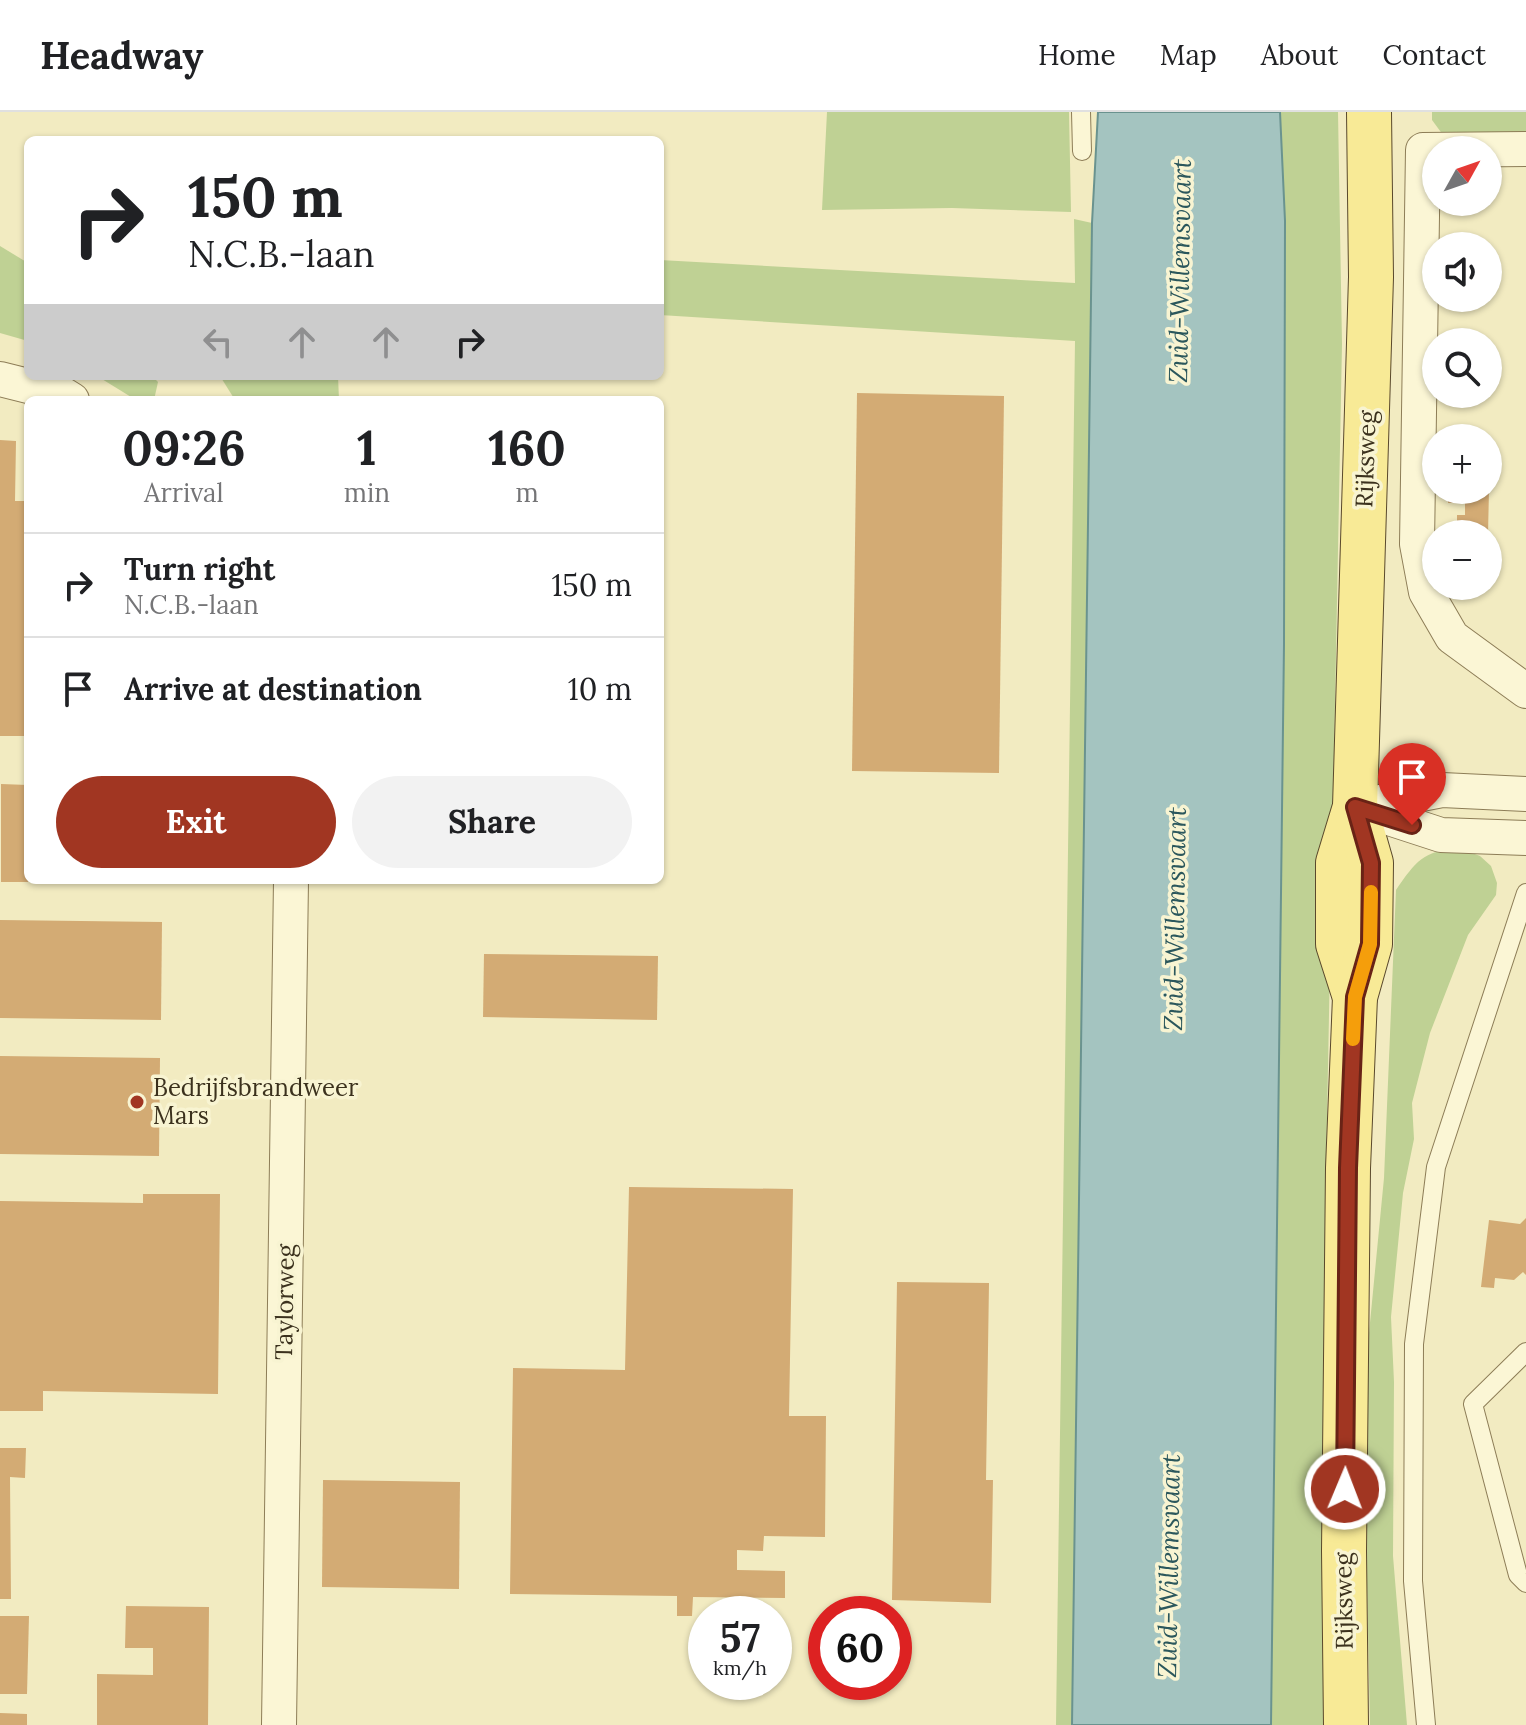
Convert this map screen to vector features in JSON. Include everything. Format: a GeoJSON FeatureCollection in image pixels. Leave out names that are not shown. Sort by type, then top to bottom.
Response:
{"type":"FeatureCollection","features":[{"type":"Feature","properties":{"kind":"main road","name":"Rijksweg"},"geometry":{"type":"LineString","coordinates":[[1346,1725],[1344,1551],[1348,1168],[1355,997],[1338,944],[1338,863],[1355,807],[1371,277],[1369,112]]}},
{"type":"Feature","properties":{"kind":"street"},"geometry":{"type":"LineString","coordinates":[[1526,149],[1423,150],[1417,544],[1426,592],[1452,637],[1526,691]]}},
{"type":"Feature","properties":{"kind":"street"},"geometry":{"type":"LineString","coordinates":[[0,379],[66,396]]}},
{"type":"Feature","properties":{"kind":"street"},"geometry":{"type":"LineString","coordinates":[[1355,807],[1442,790],[1526,794]]}},
{"type":"Feature","properties":{"kind":"street"},"geometry":{"type":"LineString","coordinates":[[1355,807],[1441,835],[1526,838]]}},
{"type":"Feature","properties":{"kind":"street","name":"Taylorweg"},"geometry":{"type":"LineString","coordinates":[[279,1725],[291,884]]}},
{"type":"Feature","properties":{"kind":"lane"},"geometry":{"type":"LineString","coordinates":[[1081,112],[1082,151]]}},
{"type":"Feature","properties":{"kind":"lane"},"geometry":{"type":"LineString","coordinates":[[1426,1725],[1413,1581],[1414,1344],[1436,1167],[1526,893]]}},
{"type":"Feature","properties":{"kind":"lane"},"geometry":{"type":"LineString","coordinates":[[1526,1352],[1473,1404],[1518,1575],[1526,1583]]}},
{"type":"Feature","properties":{"kind":"green space"},"geometry":{"type":"Polygon","coordinates":[[[827,112],[1069,112],[1071,212],[952,208],[822,210],[827,112]]]}},
{"type":"Feature","properties":{"kind":"green space"},"geometry":{"type":"Polygon","coordinates":[[[1280,112],[1338,112],[1342,344],[1326,1170],[1327,1725],[1271,1725],[1284,644],[1285,221],[1280,112]]]}},
{"type":"Feature","properties":{"kind":"green space"},"geometry":{"type":"Polygon","coordinates":[[[1432,112],[1526,112],[1526,138],[1444,136],[1432,120],[1432,112]]]}},
{"type":"Feature","properties":{"kind":"green space"},"geometry":{"type":"Polygon","coordinates":[[[1074,219],[1092,223],[1072,1725],[1056,1725],[1075,341],[664,315],[664,260],[1075,283],[1074,219]]]}},
{"type":"Feature","properties":{"kind":"green space"},"geometry":{"type":"Polygon","coordinates":[[[0,246],[24,261],[24,340],[0,333],[0,246]]]}},
{"type":"Feature","properties":{"kind":"green space"},"geometry":{"type":"Polygon","coordinates":[[[104,380],[158,382],[155,396],[130,396],[104,380]]]}},
{"type":"Feature","properties":{"kind":"green space"},"geometry":{"type":"Polygon","coordinates":[[[222,380],[338,380],[339,396],[232,396],[222,380]]]}},
{"type":"Feature","properties":{"kind":"green space"},"geometry":{"type":"Polygon","coordinates":[[[1459,848],[1480,856],[1491,866],[1497,883],[1496,895],[1468,935],[1430,1033],[1412,1103],[1414,1139],[1403,1193],[1391,1317],[1394,1382],[1393,1556],[1407,1725],[1370,1725],[1363,1395],[1384,1178],[1396,890],[1422,859],[1437,852],[1459,848]]]}},
{"type":"Feature","properties":{"kind":"water","name":"Zuid-Willemsvaart"},"geometry":{"type":"Polygon","coordinates":[[[1098,112],[1280,112],[1285,221],[1284,644],[1271,1725],[1072,1725],[1092,223],[1098,112]]]}},
{"type":"Feature","properties":{"kind":"building"},"geometry":{"type":"Polygon","coordinates":[[[857,393],[1004,396],[999,773],[852,771],[857,393]]]}},
{"type":"Feature","properties":{"kind":"building"},"geometry":{"type":"Polygon","coordinates":[[[0,440],[16,441],[15,501],[24,501],[24,736],[0,736],[0,440]]]}},
{"type":"Feature","properties":{"kind":"building"},"geometry":{"type":"Polygon","coordinates":[[[1465,504],[1489,504],[1488,520],[1457,520],[1457,515],[1465,515],[1465,504]]]}},
{"type":"Feature","properties":{"kind":"building"},"geometry":{"type":"Polygon","coordinates":[[[1,784],[24,785],[24,882],[1,882],[1,784]]]}},
{"type":"Feature","properties":{"kind":"building"},"geometry":{"type":"Polygon","coordinates":[[[0,920],[162,922],[161,1020],[0,1018],[0,920]]]}},
{"type":"Feature","properties":{"kind":"building"},"geometry":{"type":"Polygon","coordinates":[[[484,954],[658,956],[657,1020],[483,1017],[484,954]]]}},
{"type":"Feature","properties":{"kind":"building"},"geometry":{"type":"Polygon","coordinates":[[[0,1056],[160,1058],[159,1156],[0,1154],[0,1056]]]}},
{"type":"Feature","properties":{"kind":"building"},"geometry":{"type":"Polygon","coordinates":[[[629,1187],[793,1189],[789,1416],[826,1416],[825,1537],[764,1536],[763,1551],[737,1550],[737,1570],[785,1571],[785,1596],[688,1596],[688,1616],[677,1616],[677,1596],[510,1594],[513,1368],[625,1370],[629,1187]]]}},
{"type":"Feature","properties":{"kind":"building"},"geometry":{"type":"Polygon","coordinates":[[[143,1194],[220,1194],[218,1394],[43,1391],[43,1411],[0,1411],[0,1201],[143,1203],[143,1194]]]}},
{"type":"Feature","properties":{"kind":"building"},"geometry":{"type":"Polygon","coordinates":[[[1526,1218],[1526,1275],[1523,1272],[1514,1280],[1495,1278],[1494,1288],[1481,1287],[1489,1220],[1520,1224],[1526,1218]]]}},
{"type":"Feature","properties":{"kind":"building"},"geometry":{"type":"Polygon","coordinates":[[[897,1282],[989,1283],[986,1480],[993,1480],[991,1603],[912,1601],[912,1596],[892,1596],[897,1282]]]}},
{"type":"Feature","properties":{"kind":"building"},"geometry":{"type":"Polygon","coordinates":[[[0,1448],[26,1448],[25,1478],[10,1477],[11,1599],[0,1599],[0,1448]]]}},
{"type":"Feature","properties":{"kind":"building"},"geometry":{"type":"Polygon","coordinates":[[[323,1480],[460,1482],[459,1589],[322,1587],[323,1480]]]}},
{"type":"Feature","properties":{"kind":"building"},"geometry":{"type":"Polygon","coordinates":[[[126,1606],[209,1607],[208,1725],[97,1725],[97,1674],[153,1675],[153,1648],[125,1648],[126,1606]]]}},
{"type":"Feature","properties":{"kind":"building"},"geometry":{"type":"Polygon","coordinates":[[[0,1616],[29,1616],[27,1694],[0,1694],[0,1616]]]}},
{"type":"Feature","properties":{"kind":"building"},"geometry":{"type":"Polygon","coordinates":[[[0,1713],[27,1714],[27,1725],[0,1725],[0,1713]]]}},
{"type":"Feature","properties":{"kind":"slow traffic"},"geometry":{"type":"LineString","coordinates":[[1353,1039],[1355,997],[1370,944],[1371,892]]}},
{"type":"Feature","properties":{"kind":"place","name":"Bedrijfsbrandweer Mars"},"geometry":{"type":"Point","coordinates":[137,1102]}},
{"type":"Feature","properties":{"kind":"route"},"geometry":{"type":"LineString","coordinates":[[1345,1489],[1348,1168],[1355,997],[1370,944],[1371,863],[1355,807],[1412,825]]}}]}
